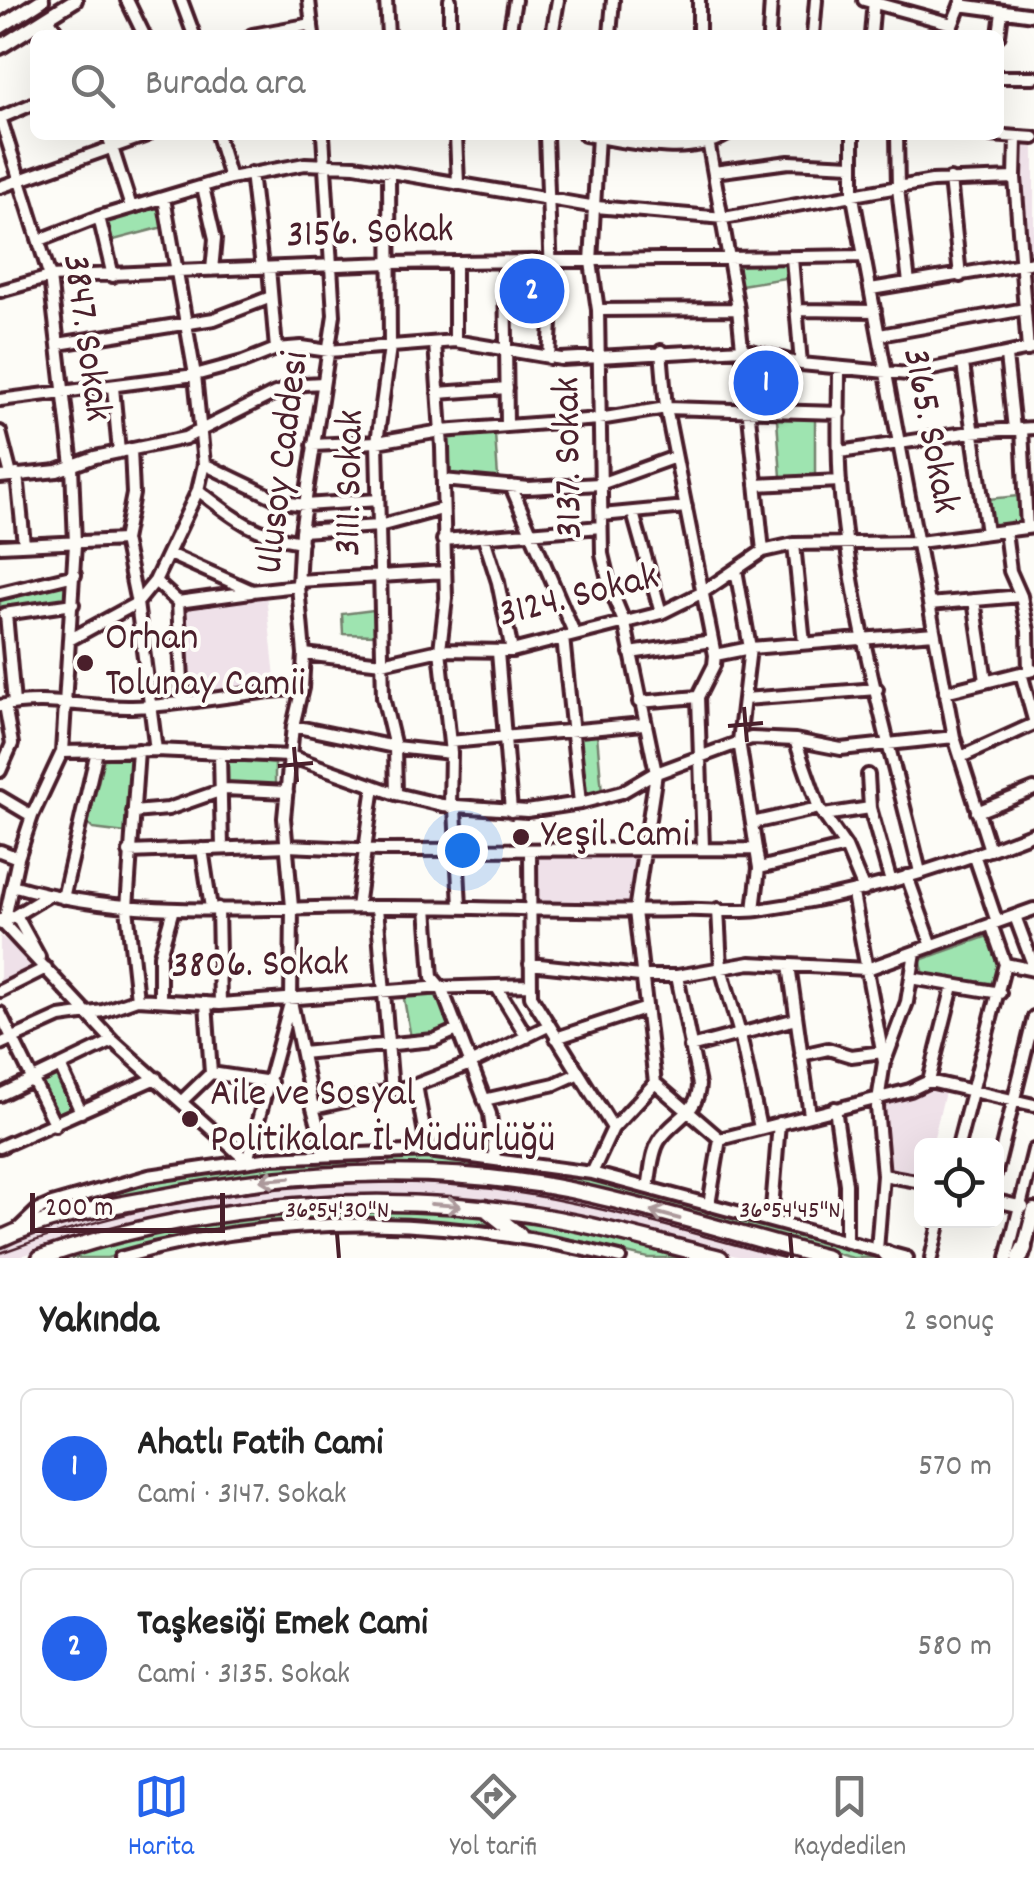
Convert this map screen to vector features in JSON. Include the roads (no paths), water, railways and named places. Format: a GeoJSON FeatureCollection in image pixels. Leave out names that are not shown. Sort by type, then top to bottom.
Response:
{"type":"FeatureCollection","features":[{"type":"Feature","properties":{"kind":"highway"},"geometry":{"type":"LineString","coordinates":[[0,1239],[70,1216],[241,1182],[315,1175],[399,1174],[569,1190],[827,1258]]}},
{"type":"Feature","properties":{"kind":"highway"},"geometry":{"type":"LineString","coordinates":[[40,1258],[128,1233],[268,1210],[405,1202],[484,1208],[568,1221],[720,1258]]}},
{"type":"Feature","properties":{"kind":"highway"},"geometry":{"type":"LineString","coordinates":[[484,1208],[518,1235]]}},
{"type":"Feature","properties":{"kind":"main road"},"geometry":{"type":"LineString","coordinates":[[0,26],[42,0]]}},
{"type":"Feature","properties":{"kind":"main road"},"geometry":{"type":"LineString","coordinates":[[0,47],[76,0]]}},
{"type":"Feature","properties":{"kind":"main road"},"geometry":{"type":"LineString","coordinates":[[1021,1255],[1029,1209]]}},
{"type":"Feature","properties":{"kind":"street"},"geometry":{"type":"LineString","coordinates":[[128,0],[142,30]]}},
{"type":"Feature","properties":{"kind":"street"},"geometry":{"type":"LineString","coordinates":[[192,30],[182,2],[195,0]]}},
{"type":"Feature","properties":{"kind":"street"},"geometry":{"type":"LineString","coordinates":[[309,0],[312,29]]}},
{"type":"Feature","properties":{"kind":"street"},"geometry":{"type":"LineString","coordinates":[[386,0],[388,30]]}},
{"type":"Feature","properties":{"kind":"street"},"geometry":{"type":"LineString","coordinates":[[450,0],[450,30]]}},
{"type":"Feature","properties":{"kind":"street"},"geometry":{"type":"LineString","coordinates":[[510,30],[515,0]]}},
{"type":"Feature","properties":{"kind":"street"},"geometry":{"type":"LineString","coordinates":[[553,30],[558,0]]}},
{"type":"Feature","properties":{"kind":"street"},"geometry":{"type":"LineString","coordinates":[[610,30],[613,0]]}},
{"type":"Feature","properties":{"kind":"street"},"geometry":{"type":"LineString","coordinates":[[699,0],[699,30]]}},
{"type":"Feature","properties":{"kind":"street"},"geometry":{"type":"LineString","coordinates":[[769,30],[771,0]]}},
{"type":"Feature","properties":{"kind":"street"},"geometry":{"type":"LineString","coordinates":[[814,30],[816,0]]}},
{"type":"Feature","properties":{"kind":"street"},"geometry":{"type":"LineString","coordinates":[[864,0],[950,29],[961,2],[1034,15]]}},
{"type":"Feature","properties":{"kind":"street"},"geometry":{"type":"LineString","coordinates":[[872,30],[874,1]]}},
{"type":"Feature","properties":{"kind":"street"},"geometry":{"type":"LineString","coordinates":[[1000,30],[1002,12]]}},
{"type":"Feature","properties":{"kind":"street"},"geometry":{"type":"LineString","coordinates":[[48,18],[55,30]]}},
{"type":"Feature","properties":{"kind":"street"},"geometry":{"type":"LineString","coordinates":[[1004,77],[1034,77]]}},
{"type":"Feature","properties":{"kind":"street"},"geometry":{"type":"LineString","coordinates":[[0,118],[30,105]]}},
{"type":"Feature","properties":{"kind":"street","name":"3847. Sokak"},"geometry":{"type":"LineString","coordinates":[[0,118],[50,277],[72,466],[75,544],[62,752],[32,816],[1,922]]}},
{"type":"Feature","properties":{"kind":"street"},"geometry":{"type":"LineString","coordinates":[[1004,136],[1034,138]]}},
{"type":"Feature","properties":{"kind":"street"},"geometry":{"type":"LineString","coordinates":[[0,400],[195,374],[276,349],[329,351],[455,341],[506,347],[549,358],[743,348],[801,364],[884,374],[908,374],[1006,356],[1031,349],[1024,310],[1016,136]]}},
{"type":"Feature","properties":{"kind":"street"},"geometry":{"type":"LineString","coordinates":[[0,186],[20,182],[110,140],[131,208]]}},
{"type":"Feature","properties":{"kind":"street"},"geometry":{"type":"LineString","coordinates":[[219,140],[230,178]]}},
{"type":"Feature","properties":{"kind":"street","name":"Ulusoy Caddesi"},"geometry":{"type":"LineString","coordinates":[[323,140],[334,315],[301,537],[298,583],[304,654],[286,792],[292,906],[290,1001],[326,1154]]}},
{"type":"Feature","properties":{"kind":"street"},"geometry":{"type":"LineString","coordinates":[[456,140],[458,184]]}},
{"type":"Feature","properties":{"kind":"street"},"geometry":{"type":"LineString","coordinates":[[546,140],[549,358]]}},
{"type":"Feature","properties":{"kind":"street","name":"3137. Sokak"},"geometry":{"type":"LineString","coordinates":[[598,140],[591,262],[598,310],[602,554],[610,588],[625,624],[656,773]]}},
{"type":"Feature","properties":{"kind":"street"},"geometry":{"type":"LineString","coordinates":[[622,140],[658,146],[708,140],[738,309],[763,551]]}},
{"type":"Feature","properties":{"kind":"street","name":"3165. Sokak"},"geometry":{"type":"LineString","coordinates":[[853,140],[853,197],[954,738],[990,850]]}},
{"type":"Feature","properties":{"kind":"street"},"geometry":{"type":"LineString","coordinates":[[896,140],[910,283]]}},
{"type":"Feature","properties":{"kind":"street"},"geometry":{"type":"LineString","coordinates":[[40,240],[100,217],[230,178],[325,162],[596,206],[724,218],[950,179],[1015,178]]}},
{"type":"Feature","properties":{"kind":"street"},"geometry":{"type":"LineString","coordinates":[[714,172],[789,162],[852,164]]}},
{"type":"Feature","properties":{"kind":"street","name":"3111. Sokak"},"geometry":{"type":"LineString","coordinates":[[390,172],[390,348],[377,442],[383,698],[395,747],[396,794]]}},
{"type":"Feature","properties":{"kind":"street"},"geometry":{"type":"LineString","coordinates":[[250,173],[276,349]]}},
{"type":"Feature","properties":{"kind":"street"},"geometry":{"type":"LineString","coordinates":[[950,179],[960,276]]}},
{"type":"Feature","properties":{"kind":"street"},"geometry":{"type":"LineString","coordinates":[[203,187],[215,239],[212,270]]}},
{"type":"Feature","properties":{"kind":"street"},"geometry":{"type":"LineString","coordinates":[[69,640],[137,603],[155,580],[198,490],[204,464],[195,374],[164,198]]}},
{"type":"Feature","properties":{"kind":"street"},"geometry":{"type":"LineString","coordinates":[[100,217],[113,276]]}},
{"type":"Feature","properties":{"kind":"street","name":"3156. Sokak"},"geometry":{"type":"LineString","coordinates":[[0,291],[50,277],[176,271],[390,263],[864,256]]}},
{"type":"Feature","properties":{"kind":"street"},"geometry":{"type":"LineString","coordinates":[[792,258],[801,364]]}},
{"type":"Feature","properties":{"kind":"street"},"geometry":{"type":"LineString","coordinates":[[505,262],[507,425]]}},
{"type":"Feature","properties":{"kind":"street"},"geometry":{"type":"LineString","coordinates":[[871,289],[1034,262]]}},
{"type":"Feature","properties":{"kind":"street"},"geometry":{"type":"LineString","coordinates":[[454,263],[455,341]]}},
{"type":"Feature","properties":{"kind":"street"},"geometry":{"type":"LineString","coordinates":[[58,344],[185,325],[224,316],[271,296]]}},
{"type":"Feature","properties":{"kind":"street"},"geometry":{"type":"LineString","coordinates":[[598,310],[738,309]]}},
{"type":"Feature","properties":{"kind":"street"},"geometry":{"type":"LineString","coordinates":[[799,310],[874,311]]}},
{"type":"Feature","properties":{"kind":"street"},"geometry":{"type":"LineString","coordinates":[[880,335],[1024,310]]}},
{"type":"Feature","properties":{"kind":"street"},"geometry":{"type":"LineString","coordinates":[[435,343],[446,572],[440,650],[451,748],[460,907]]}},
{"type":"Feature","properties":{"kind":"street"},"geometry":{"type":"LineString","coordinates":[[661,351],[666,408],[715,655],[714,666],[698,697],[704,848]]}},
{"type":"Feature","properties":{"kind":"street"},"geometry":{"type":"LineString","coordinates":[[1006,356],[1024,429],[1030,528]]}},
{"type":"Feature","properties":{"kind":"street"},"geometry":{"type":"LineString","coordinates":[[964,364],[970,432],[987,533]]}},
{"type":"Feature","properties":{"kind":"street"},"geometry":{"type":"LineString","coordinates":[[839,369],[840,481],[847,542],[920,872]]}},
{"type":"Feature","properties":{"kind":"street"},"geometry":{"type":"LineString","coordinates":[[10,475],[58,471],[125,450],[201,433],[289,387],[323,383]]}},
{"type":"Feature","properties":{"kind":"street"},"geometry":{"type":"LineString","coordinates":[[113,387],[133,494],[124,540],[137,603],[156,750]]}},
{"type":"Feature","properties":{"kind":"street"},"geometry":{"type":"LineString","coordinates":[[438,392],[507,388]]}},
{"type":"Feature","properties":{"kind":"street"},"geometry":{"type":"LineString","coordinates":[[313,444],[377,442],[441,431],[598,419],[666,408],[840,413]]}},
{"type":"Feature","properties":{"kind":"street"},"geometry":{"type":"LineString","coordinates":[[840,452],[970,432],[1024,429]]}},
{"type":"Feature","properties":{"kind":"street"},"geometry":{"type":"LineString","coordinates":[[0,432],[24,544]]}},
{"type":"Feature","properties":{"kind":"street"},"geometry":{"type":"LineString","coordinates":[[443,480],[512,486],[600,484],[675,457]]}},
{"type":"Feature","properties":{"kind":"street"},"geometry":{"type":"LineString","coordinates":[[204,464],[283,502],[305,505],[378,500]]}},
{"type":"Feature","properties":{"kind":"street"},"geometry":{"type":"LineString","coordinates":[[756,484],[840,481]]}},
{"type":"Feature","properties":{"kind":"street"},"geometry":{"type":"LineString","coordinates":[[512,486],[569,636],[580,803]]}},
{"type":"Feature","properties":{"kind":"street"},"geometry":{"type":"LineString","coordinates":[[198,490],[245,527],[263,535],[301,537],[379,526],[442,510]]}},
{"type":"Feature","properties":{"kind":"street"},"geometry":{"type":"LineString","coordinates":[[443,540],[531,534],[633,513],[686,507]]}},
{"type":"Feature","properties":{"kind":"street"},"geometry":{"type":"LineString","coordinates":[[633,513],[661,613]]}},
{"type":"Feature","properties":{"kind":"street","name":"3124. Sokak"},"geometry":{"type":"LineString","coordinates":[[304,654],[382,662],[440,650],[512,651],[661,613],[702,592],[763,551],[794,544],[919,542],[1030,528]]}},
{"type":"Feature","properties":{"kind":"street"},"geometry":{"type":"LineString","coordinates":[[961,756],[1034,722],[1028,631],[1010,571],[1004,531]]}},
{"type":"Feature","properties":{"kind":"street"},"geometry":{"type":"LineString","coordinates":[[484,538],[498,582],[512,651]]}},
{"type":"Feature","properties":{"kind":"street"},"geometry":{"type":"LineString","coordinates":[[0,546],[124,540]]}},
{"type":"Feature","properties":{"kind":"street"},"geometry":{"type":"LineString","coordinates":[[794,544],[804,643]]}},
{"type":"Feature","properties":{"kind":"street"},"geometry":{"type":"LineString","coordinates":[[169,554],[252,592]]}},
{"type":"Feature","properties":{"kind":"street"},"geometry":{"type":"LineString","coordinates":[[736,570],[750,648],[739,741],[759,868],[754,910]]}},
{"type":"Feature","properties":{"kind":"street"},"geometry":{"type":"LineString","coordinates":[[178,602],[298,583],[446,572]]}},
{"type":"Feature","properties":{"kind":"street"},"geometry":{"type":"LineString","coordinates":[[0,593],[74,575]]}},
{"type":"Feature","properties":{"kind":"street"},"geometry":{"type":"LineString","coordinates":[[155,580],[178,602],[183,700]]}},
{"type":"Feature","properties":{"kind":"street"},"geometry":{"type":"LineString","coordinates":[[929,604],[1020,596]]}},
{"type":"Feature","properties":{"kind":"street"},"geometry":{"type":"LineString","coordinates":[[974,600],[986,681]]}},
{"type":"Feature","properties":{"kind":"street"},"geometry":{"type":"LineString","coordinates":[[0,771],[12,744],[6,705],[3,614],[72,604]]}},
{"type":"Feature","properties":{"kind":"street"},"geometry":{"type":"LineString","coordinates":[[715,655],[865,636],[934,634]]}},
{"type":"Feature","properties":{"kind":"street"},"geometry":{"type":"LineString","coordinates":[[630,653],[712,641]]}},
{"type":"Feature","properties":{"kind":"street"},"geometry":{"type":"LineString","coordinates":[[498,652],[510,811]]}},
{"type":"Feature","properties":{"kind":"street"},"geometry":{"type":"LineString","coordinates":[[946,692],[1028,671]]}},
{"type":"Feature","properties":{"kind":"street"},"geometry":{"type":"LineString","coordinates":[[6,705],[65,702],[112,708],[150,706],[302,688]]}},
{"type":"Feature","properties":{"kind":"street"},"geometry":{"type":"LineString","coordinates":[[744,699],[877,689]]}},
{"type":"Feature","properties":{"kind":"street"},"geometry":{"type":"LineString","coordinates":[[640,702],[698,697]]}},
{"type":"Feature","properties":{"kind":"street"},"geometry":{"type":"LineString","coordinates":[[293,726],[395,747],[451,748],[502,736],[644,724]]}},
{"type":"Feature","properties":{"kind":"street"},"geometry":{"type":"LineString","coordinates":[[62,752],[156,750],[290,756],[396,794],[453,807],[510,811],[580,803],[622,792],[656,773],[739,741],[796,740],[841,749],[954,738]]}},
{"type":"Feature","properties":{"kind":"street"},"geometry":{"type":"LineString","coordinates":[[796,740],[822,812],[846,847],[858,892],[867,969],[884,1057],[877,1107],[885,1253]]}},
{"type":"Feature","properties":{"kind":"street"},"geometry":{"type":"LineString","coordinates":[[137,999],[127,908],[138,750]]}},
{"type":"Feature","properties":{"kind":"street"},"geometry":{"type":"LineString","coordinates":[[63,898],[97,751]]}},
{"type":"Feature","properties":{"kind":"street"},"geometry":{"type":"LineString","coordinates":[[220,754],[222,848]]}},
{"type":"Feature","properties":{"kind":"street"},"geometry":{"type":"LineString","coordinates":[[656,773],[635,912],[656,1083],[720,1139]]}},
{"type":"Feature","properties":{"kind":"street"},"geometry":{"type":"LineString","coordinates":[[868,774],[870,808],[891,882]]}},
{"type":"Feature","properties":{"kind":"street"},"geometry":{"type":"LineString","coordinates":[[357,907],[374,786]]}},
{"type":"Feature","properties":{"kind":"street"},"geometry":{"type":"LineString","coordinates":[[133,812],[168,809],[236,788],[286,792]]}},
{"type":"Feature","properties":{"kind":"street"},"geometry":{"type":"LineString","coordinates":[[978,812],[1034,789]]}},
{"type":"Feature","properties":{"kind":"street"},"geometry":{"type":"LineString","coordinates":[[0,797],[32,816]]}},
{"type":"Feature","properties":{"kind":"street"},"geometry":{"type":"LineString","coordinates":[[752,823],[870,808]]}},
{"type":"Feature","properties":{"kind":"street"},"geometry":{"type":"LineString","coordinates":[[12,886],[46,896],[127,908],[754,910],[858,892],[975,857],[1034,832]]}},
{"type":"Feature","properties":{"kind":"street"},"geometry":{"type":"LineString","coordinates":[[129,852],[287,846],[756,849]]}},
{"type":"Feature","properties":{"kind":"street"},"geometry":{"type":"LineString","coordinates":[[759,868],[846,847]]}},
{"type":"Feature","properties":{"kind":"street"},"geometry":{"type":"LineString","coordinates":[[202,849],[214,908],[220,1004]]}},
{"type":"Feature","properties":{"kind":"street"},"geometry":{"type":"LineString","coordinates":[[530,850],[531,996],[613,1128]]}},
{"type":"Feature","properties":{"kind":"street"},"geometry":{"type":"LineString","coordinates":[[0,851],[18,858]]}},
{"type":"Feature","properties":{"kind":"street"},"geometry":{"type":"LineString","coordinates":[[960,1138],[1005,964],[975,857]]}},
{"type":"Feature","properties":{"kind":"street"},"geometry":{"type":"LineString","coordinates":[[907,876],[932,946]]}},
{"type":"Feature","properties":{"kind":"street"},"geometry":{"type":"LineString","coordinates":[[46,896],[1,922],[113,1041],[247,1161]]}},
{"type":"Feature","properties":{"kind":"street"},"geometry":{"type":"LineString","coordinates":[[376,907],[392,1091]]}},
{"type":"Feature","properties":{"kind":"street"},"geometry":{"type":"LineString","coordinates":[[427,907],[432,977],[442,988],[490,1114],[495,1158]]}},
{"type":"Feature","properties":{"kind":"street"},"geometry":{"type":"LineString","coordinates":[[160,1000],[160,955],[173,909]]}},
{"type":"Feature","properties":{"kind":"street"},"geometry":{"type":"LineString","coordinates":[[718,909],[721,968],[760,1128]]}},
{"type":"Feature","properties":{"kind":"street"},"geometry":{"type":"LineString","coordinates":[[530,964],[640,976],[677,976],[750,963],[867,969],[1034,909]]}},
{"type":"Feature","properties":{"kind":"street"},"geometry":{"type":"LineString","coordinates":[[16,915],[44,965]]}},
{"type":"Feature","properties":{"kind":"street"},"geometry":{"type":"LineString","coordinates":[[1005,964],[1034,969],[1015,916]]}},
{"type":"Feature","properties":{"kind":"street"},"geometry":{"type":"LineString","coordinates":[[884,1057],[907,1002],[914,952]]}},
{"type":"Feature","properties":{"kind":"street"},"geometry":{"type":"LineString","coordinates":[[0,992],[44,965]]}},
{"type":"Feature","properties":{"kind":"street"},"geometry":{"type":"LineString","coordinates":[[789,965],[810,1114]]}},
{"type":"Feature","properties":{"kind":"street"},"geometry":{"type":"LineString","coordinates":[[648,1188],[660,1141],[689,1114],[699,1098],[677,976]]}},
{"type":"Feature","properties":{"kind":"street"},"geometry":{"type":"LineString","coordinates":[[910,978],[1000,994]]}},
{"type":"Feature","properties":{"kind":"street","name":"3806. Sokak"},"geometry":{"type":"LineString","coordinates":[[0,1044],[60,1016],[103,1012],[137,999],[220,1004],[529,985]]}},
{"type":"Feature","properties":{"kind":"street"},"geometry":{"type":"LineString","coordinates":[[496,986],[527,1036]]}},
{"type":"Feature","properties":{"kind":"street"},"geometry":{"type":"LineString","coordinates":[[929,1081],[952,986]]}},
{"type":"Feature","properties":{"kind":"street"},"geometry":{"type":"LineString","coordinates":[[247,1161],[290,1001]]}},
{"type":"Feature","properties":{"kind":"street"},"geometry":{"type":"LineString","coordinates":[[206,1003],[211,1073]]}},
{"type":"Feature","properties":{"kind":"street"},"geometry":{"type":"LineString","coordinates":[[556,1038],[644,1009]]}},
{"type":"Feature","properties":{"kind":"street"},"geometry":{"type":"LineString","coordinates":[[0,1013],[55,1124]]}},
{"type":"Feature","properties":{"kind":"street"},"geometry":{"type":"LineString","coordinates":[[1004,1142],[1034,1017]]}},
{"type":"Feature","properties":{"kind":"street"},"geometry":{"type":"LineString","coordinates":[[690,1047],[796,1020]]}},
{"type":"Feature","properties":{"kind":"street"},"geometry":{"type":"LineString","coordinates":[[313,1108],[416,1085],[548,1026]]}},
{"type":"Feature","properties":{"kind":"street"},"geometry":{"type":"LineString","coordinates":[[302,1053],[434,1040],[457,1030]]}},
{"type":"Feature","properties":{"kind":"street"},"geometry":{"type":"LineString","coordinates":[[0,1094],[113,1041]]}},
{"type":"Feature","properties":{"kind":"street"},"geometry":{"type":"LineString","coordinates":[[801,1055],[828,1049],[851,1056],[884,1057]]}},
{"type":"Feature","properties":{"kind":"street"},"geometry":{"type":"LineString","coordinates":[[60,1066],[82,1112]]}},
{"type":"Feature","properties":{"kind":"street"},"geometry":{"type":"LineString","coordinates":[[211,1073],[271,1082]]}},
{"type":"Feature","properties":{"kind":"street"},"geometry":{"type":"LineString","coordinates":[[183,1100],[211,1073]]}},
{"type":"Feature","properties":{"kind":"street"},"geometry":{"type":"LineString","coordinates":[[484,1100],[556,1084],[578,1074]]}},
{"type":"Feature","properties":{"kind":"street"},"geometry":{"type":"LineString","coordinates":[[0,1147],[156,1078]]}},
{"type":"Feature","properties":{"kind":"street"},"geometry":{"type":"LineString","coordinates":[[720,1139],[929,1081],[1034,1105]]}},
{"type":"Feature","properties":{"kind":"street"},"geometry":{"type":"LineString","coordinates":[[592,1173],[613,1128],[656,1083]]}},
{"type":"Feature","properties":{"kind":"street"},"geometry":{"type":"LineString","coordinates":[[416,1085],[428,1152]]}},
{"type":"Feature","properties":{"kind":"street"},"geometry":{"type":"LineString","coordinates":[[835,1108],[846,1184],[846,1241]]}},
{"type":"Feature","properties":{"kind":"street"},"geometry":{"type":"LineString","coordinates":[[771,1222],[779,1123]]}},
{"type":"Feature","properties":{"kind":"street"},"geometry":{"type":"LineString","coordinates":[[709,1205],[720,1139]]}},
{"type":"Feature","properties":{"kind":"street"},"geometry":{"type":"LineString","coordinates":[[1007,1258],[1029,1209],[1034,1150]]}},
{"type":"Feature","properties":{"kind":"street"},"geometry":{"type":"LineString","coordinates":[[16,1232],[38,1210],[52,1204],[149,1176],[326,1154],[428,1152],[592,1173],[908,1258]]}},
{"type":"Feature","properties":{"kind":"street"},"geometry":{"type":"LineString","coordinates":[[883,1175],[914,1181]]}},
{"type":"Feature","properties":{"kind":"street"},"geometry":{"type":"LineString","coordinates":[[1004,1203],[1029,1209]]}},
{"type":"Feature","properties":{"kind":"street"},"geometry":{"type":"LineString","coordinates":[[123,1258],[218,1236],[321,1224],[394,1224],[518,1235],[570,1252],[620,1258]]}},
{"type":"Feature","properties":{"kind":"street"},"geometry":{"type":"LineString","coordinates":[[932,1258],[938,1228]]}},
{"type":"Feature","properties":{"kind":"tram line"},"geometry":{"type":"LineString","coordinates":[[0,1253],[64,1231],[196,1199],[330,1183],[397,1182],[465,1186],[564,1201],[784,1258]]}},
{"type":"Feature","properties":{"kind":"place","name":"Taşkesiği Emek Cami"},"geometry":{"type":"Point","coordinates":[532,291]}},
{"type":"Feature","properties":{"kind":"place","name":"Ahatlı Fatih Cami"},"geometry":{"type":"Point","coordinates":[766,383]}},
{"type":"Feature","properties":{"kind":"place","name":"Orhan Tolunay Camii"},"geometry":{"type":"Point","coordinates":[85,663]}},
{"type":"Feature","properties":{"kind":"place","name":"Yeşil Cami"},"geometry":{"type":"Point","coordinates":[521,837]}},
{"type":"Feature","properties":{"kind":"place","name":"Aile ve Sosyal Politikalar İl Müdürlüğü"},"geometry":{"type":"Point","coordinates":[190,1119]}}]}
